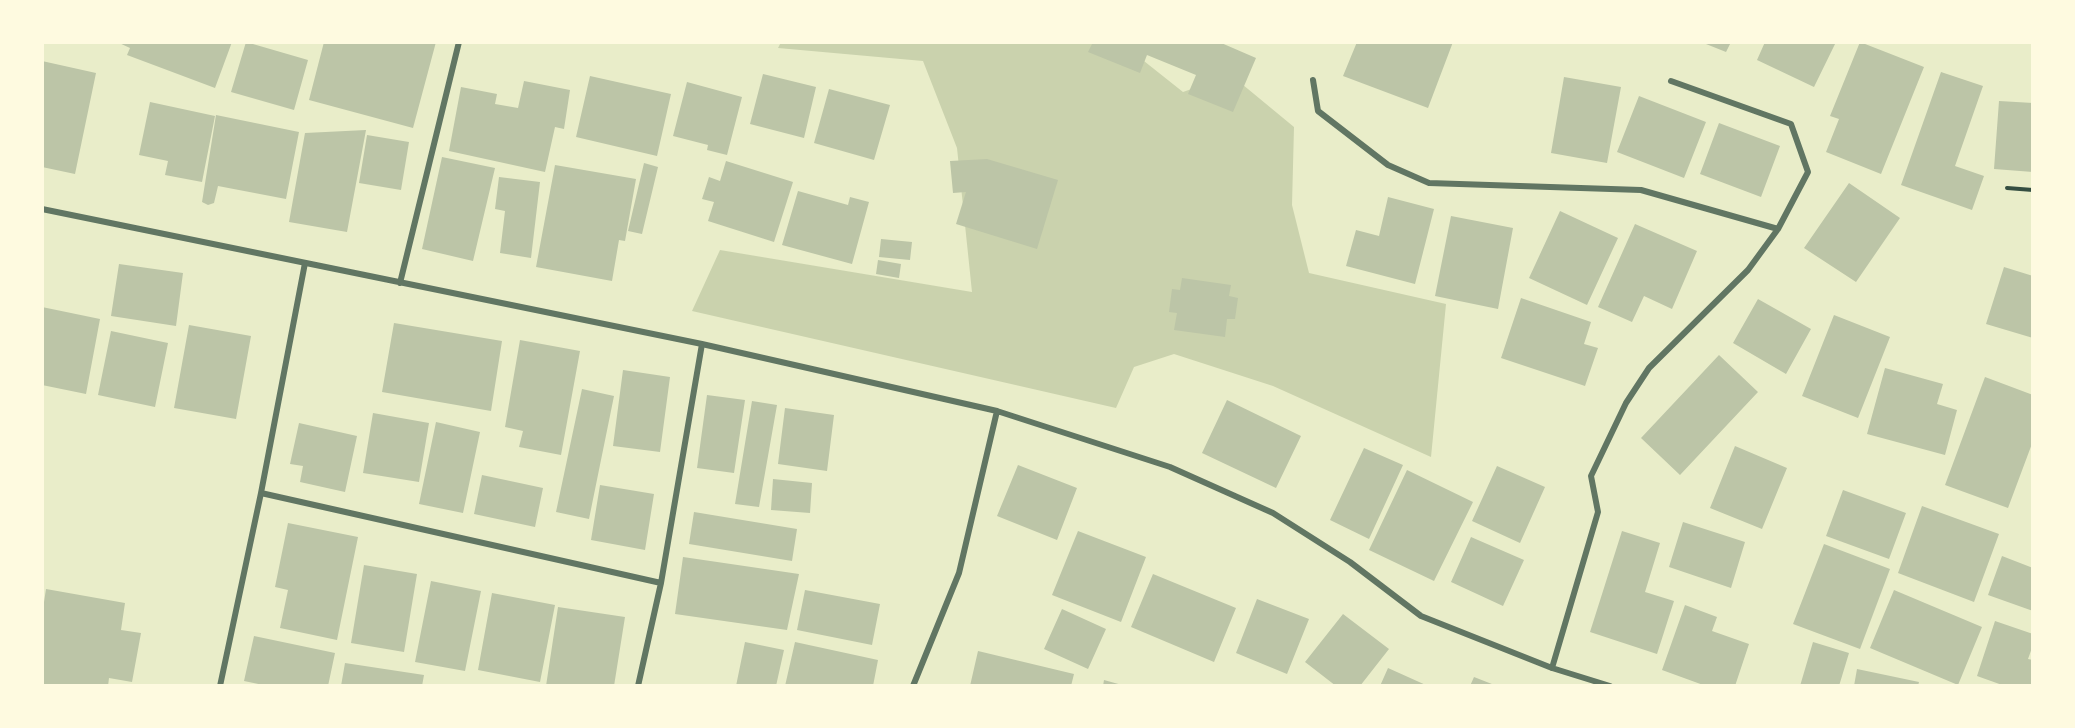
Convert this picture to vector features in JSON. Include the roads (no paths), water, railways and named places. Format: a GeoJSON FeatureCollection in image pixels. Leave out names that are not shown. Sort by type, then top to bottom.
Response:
{"type":"FeatureCollection","features":[{"type":"Feature","properties":{"kind":"street"},"geometry":{"type":"LineString","coordinates":[[400,282],[459,42]]}},
{"type":"Feature","properties":{"kind":"street"},"geometry":{"type":"LineString","coordinates":[[1313,80],[1318,111],[1388,165],[1429,183],[1641,190],[1778,229]]}},
{"type":"Feature","properties":{"kind":"street"},"geometry":{"type":"LineString","coordinates":[[1552,668],[1598,512],[1591,476],[1626,403],[1648,368],[1748,270],[1778,229],[1808,172],[1791,124],[1671,81]]}},
{"type":"Feature","properties":{"kind":"street"},"geometry":{"type":"LineString","coordinates":[[42,209],[702,344],[997,411],[1170,467],[1273,513],[1350,562],[1421,616],[1552,668],[1610,686]]}},
{"type":"Feature","properties":{"kind":"street"},"geometry":{"type":"LineString","coordinates":[[220,686],[261,493],[305,263]]}},
{"type":"Feature","properties":{"kind":"street"},"geometry":{"type":"LineString","coordinates":[[638,686],[661,582],[702,344]]}},
{"type":"Feature","properties":{"kind":"street"},"geometry":{"type":"LineString","coordinates":[[913,686],[958,573],[997,411]]}},
{"type":"Feature","properties":{"kind":"street"},"geometry":{"type":"LineString","coordinates":[[261,493],[661,582]]}}]}
